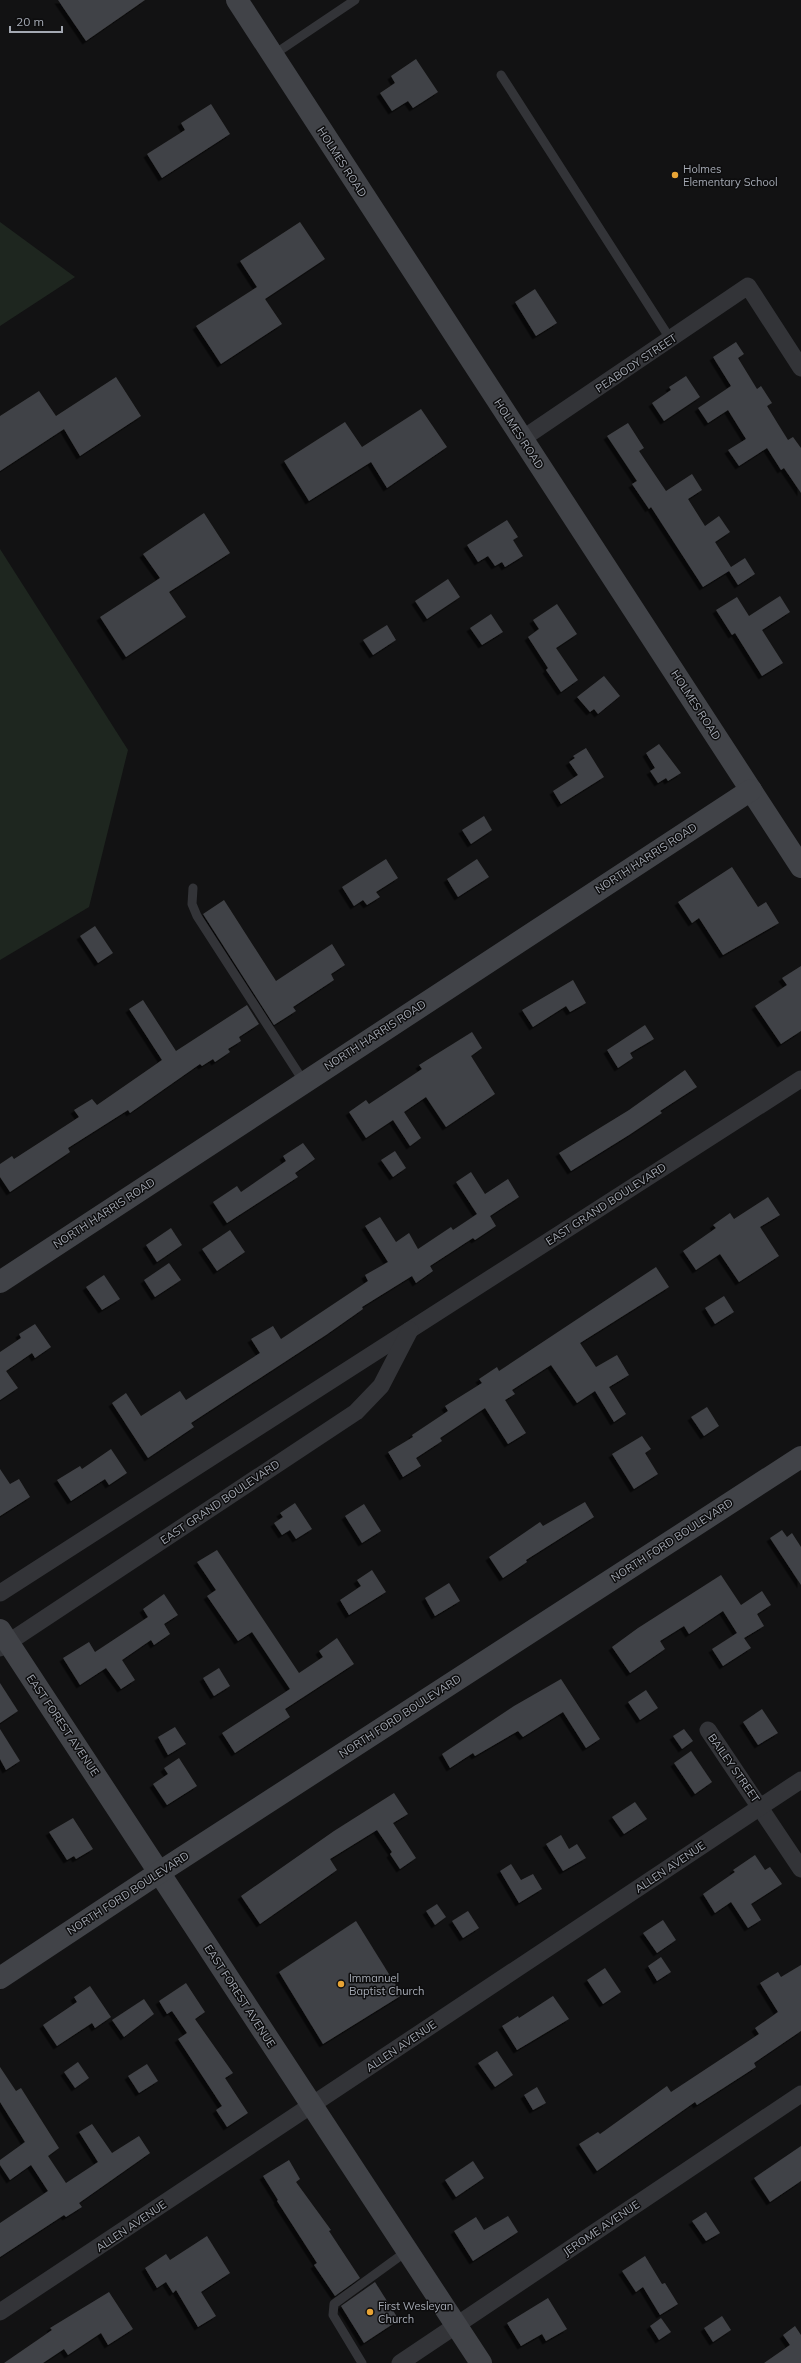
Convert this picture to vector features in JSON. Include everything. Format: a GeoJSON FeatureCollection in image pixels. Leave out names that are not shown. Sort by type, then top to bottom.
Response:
{"type":"FeatureCollection","features":[{"type":"Feature","properties":{"kind":"main road","name":"HOLMES ROAD"},"geometry":{"type":"LineString","coordinates":[[237,0],[801,867]]}},
{"type":"Feature","properties":{"kind":"main road","name":"NORTH HARRIS ROAD"},"geometry":{"type":"LineString","coordinates":[[0,1282],[751,790]]}},
{"type":"Feature","properties":{"kind":"main road","name":"NORTH FORD BOULEVARD"},"geometry":{"type":"LineString","coordinates":[[0,1978],[160,1872],[801,1457]]}},
{"type":"Feature","properties":{"kind":"main road","name":"EAST FOREST AVENUE"},"geometry":{"type":"LineString","coordinates":[[3,1640],[160,1872],[311,2106],[481,2363]]}},
{"type":"Feature","properties":{"kind":"street","name":"PEABODY STREET"},"geometry":{"type":"LineString","coordinates":[[522,439],[671,340],[748,286],[801,368]]}},
{"type":"Feature","properties":{"kind":"street","name":"EAST GRAND BOULEVARD"},"geometry":{"type":"LineString","coordinates":[[0,1593],[801,1079]]}},
{"type":"Feature","properties":{"kind":"street","name":"EAST GRAND BOULEVARD"},"geometry":{"type":"LineString","coordinates":[[3,1640],[356,1412],[381,1386],[411,1329]]}},
{"type":"Feature","properties":{"kind":"street","name":"BAILEY STREET"},"geometry":{"type":"LineString","coordinates":[[708,1730],[761,1806],[801,1869]]}},
{"type":"Feature","properties":{"kind":"street","name":"ALLEN AVENUE"},"geometry":{"type":"LineString","coordinates":[[0,2312],[801,1780]]}},
{"type":"Feature","properties":{"kind":"street","name":"JEROME AVENUE"},"geometry":{"type":"LineString","coordinates":[[400,2363],[801,2094]]}},
{"type":"Feature","properties":{"kind":"lane"},"geometry":{"type":"LineString","coordinates":[[273,55],[355,0]]}},
{"type":"Feature","properties":{"kind":"lane"},"geometry":{"type":"LineString","coordinates":[[501,75],[671,340]]}},
{"type":"Feature","properties":{"kind":"lane"},"geometry":{"type":"LineString","coordinates":[[193,888],[192,904],[197,916],[304,1082]]}},
{"type":"Feature","properties":{"kind":"lane"},"geometry":{"type":"LineString","coordinates":[[362,2363],[333,2315],[334,2304],[408,2251]]}},
{"type":"Feature","properties":{"kind":"shaded area"},"geometry":{"type":"Polygon","coordinates":[[[0,222],[75,277],[0,326],[0,222]]]}},
{"type":"Feature","properties":{"kind":"shaded area"},"geometry":{"type":"Polygon","coordinates":[[[0,549],[128,750],[89,907],[0,960],[0,549]]]}},
{"type":"Feature","properties":{"kind":"building"},"geometry":{"type":"Polygon","coordinates":[[[58,0],[145,0],[86,41],[58,0]]]}},
{"type":"Feature","properties":{"kind":"building"},"geometry":{"type":"Polygon","coordinates":[[[416,59],[438,92],[413,108],[408,101],[392,111],[380,93],[395,83],[391,76],[416,59]]]}},
{"type":"Feature","properties":{"kind":"building"},"geometry":{"type":"Polygon","coordinates":[[[211,104],[230,134],[162,178],[147,154],[185,130],[181,123],[211,104]]]}},
{"type":"Feature","properties":{"kind":"building"},"geometry":{"type":"Polygon","coordinates":[[[300,222],[325,259],[265,299],[282,324],[221,364],[196,326],[257,287],[240,261],[300,222]]]}},
{"type":"Feature","properties":{"kind":"building"},"geometry":{"type":"Polygon","coordinates":[[[535,289],[557,323],[536,336],[515,302],[535,289]]]}},
{"type":"Feature","properties":{"kind":"building"},"geometry":{"type":"Polygon","coordinates":[[[736,342],[744,354],[738,358],[757,389],[761,386],[772,403],[767,406],[778,424],[788,440],[793,437],[801,448],[801,493],[784,468],[781,470],[767,448],[739,466],[728,450],[746,439],[728,410],[708,423],[698,408],[731,386],[713,357],[736,342]]]}},
{"type":"Feature","properties":{"kind":"building"},"geometry":{"type":"Polygon","coordinates":[[[686,376],[700,397],[664,421],[652,403],[671,390],[669,387],[686,376]]]}},
{"type":"Feature","properties":{"kind":"building"},"geometry":{"type":"Polygon","coordinates":[[[116,377],[141,416],[80,456],[64,429],[0,471],[0,416],[39,391],[56,416],[116,377]]]}},
{"type":"Feature","properties":{"kind":"building"},"geometry":{"type":"Polygon","coordinates":[[[421,409],[447,447],[387,488],[371,462],[309,501],[284,461],[345,422],[362,447],[421,409]]]}},
{"type":"Feature","properties":{"kind":"building"},"geometry":{"type":"Polygon","coordinates":[[[628,423],[644,448],[639,451],[666,491],[692,474],[702,490],[688,499],[705,526],[719,516],[730,532],[715,542],[731,567],[745,558],[755,574],[738,585],[729,571],[703,587],[651,507],[649,509],[632,484],[637,481],[607,436],[628,423]]]}},
{"type":"Feature","properties":{"kind":"building"},"geometry":{"type":"Polygon","coordinates":[[[204,513],[230,553],[169,592],[186,617],[126,657],[100,617],[160,578],[143,554],[204,513]]]}},
{"type":"Feature","properties":{"kind":"building"},"geometry":{"type":"Polygon","coordinates":[[[507,520],[518,537],[513,540],[523,556],[505,567],[502,562],[495,566],[488,556],[478,562],[467,545],[507,520]]]}},
{"type":"Feature","properties":{"kind":"building"},"geometry":{"type":"Polygon","coordinates":[[[448,579],[460,597],[427,619],[415,601],[448,579]]]}},
{"type":"Feature","properties":{"kind":"building"},"geometry":{"type":"Polygon","coordinates":[[[780,596],[790,612],[762,630],[783,663],[762,676],[735,633],[732,635],[716,610],[737,597],[749,616],[780,596]]]}},
{"type":"Feature","properties":{"kind":"building"},"geometry":{"type":"Polygon","coordinates":[[[557,604],[577,634],[556,648],[578,680],[561,692],[546,670],[548,668],[528,637],[539,629],[533,620],[557,604]]]}},
{"type":"Feature","properties":{"kind":"building"},"geometry":{"type":"Polygon","coordinates":[[[491,614],[503,632],[482,645],[470,628],[491,614]]]}},
{"type":"Feature","properties":{"kind":"building"},"geometry":{"type":"Polygon","coordinates":[[[387,625],[396,640],[373,655],[363,640],[387,625]]]}},
{"type":"Feature","properties":{"kind":"building"},"geometry":{"type":"Polygon","coordinates":[[[604,676],[620,696],[598,714],[594,709],[590,712],[577,697],[604,676]]]}},
{"type":"Feature","properties":{"kind":"building"},"geometry":{"type":"Polygon","coordinates":[[[659,744],[681,773],[668,781],[666,778],[658,783],[650,771],[655,768],[646,753],[659,744]]]}},
{"type":"Feature","properties":{"kind":"building"},"geometry":{"type":"Polygon","coordinates":[[[586,748],[604,777],[561,804],[553,791],[578,775],[569,762],[575,758],[573,756],[586,748]]]}},
{"type":"Feature","properties":{"kind":"building"},"geometry":{"type":"Polygon","coordinates":[[[484,816],[492,830],[471,844],[462,830],[484,816]]]}},
{"type":"Feature","properties":{"kind":"building"},"geometry":{"type":"Polygon","coordinates":[[[386,859],[398,878],[376,892],[380,897],[367,905],[363,900],[354,906],[342,887],[386,859]]]}},
{"type":"Feature","properties":{"kind":"building"},"geometry":{"type":"Polygon","coordinates":[[[477,859],[489,877],[458,897],[447,879],[477,859]]]}},
{"type":"Feature","properties":{"kind":"building"},"geometry":{"type":"Polygon","coordinates":[[[732,867],[758,907],[766,902],[779,923],[723,955],[699,918],[692,923],[678,902],[732,867]]]}},
{"type":"Feature","properties":{"kind":"building"},"geometry":{"type":"Polygon","coordinates":[[[224,900],[276,981],[332,944],[345,965],[331,974],[334,980],[293,1007],[296,1011],[274,1025],[203,914],[224,900]]]}},
{"type":"Feature","properties":{"kind":"building"},"geometry":{"type":"Polygon","coordinates":[[[95,926],[113,953],[98,963],[80,936],[95,926]]]}},
{"type":"Feature","properties":{"kind":"building"},"geometry":{"type":"Polygon","coordinates":[[[801,966],[801,1031],[781,1044],[755,1006],[787,985],[782,978],[801,966]]]}},
{"type":"Feature","properties":{"kind":"building"},"geometry":{"type":"Polygon","coordinates":[[[573,980],[586,1003],[570,1012],[566,1006],[533,1027],[522,1010],[573,980]]]}},
{"type":"Feature","properties":{"kind":"building"},"geometry":{"type":"Polygon","coordinates":[[[143,1000],[176,1051],[247,1005],[259,1024],[239,1037],[241,1041],[228,1049],[230,1052],[215,1062],[213,1059],[202,1066],[200,1064],[130,1113],[128,1110],[68,1148],[70,1152],[10,1192],[0,1177],[0,1164],[12,1156],[14,1159],[79,1117],[74,1110],[92,1099],[97,1105],[162,1060],[129,1009],[143,1000]]]}},
{"type":"Feature","properties":{"kind":"building"},"geometry":{"type":"Polygon","coordinates":[[[645,1025],[654,1039],[630,1053],[633,1058],[618,1068],[607,1050],[645,1025]]]}},
{"type":"Feature","properties":{"kind":"building"},"geometry":{"type":"Polygon","coordinates":[[[472,1032],[482,1048],[471,1056],[495,1094],[446,1127],[426,1097],[404,1112],[421,1138],[410,1146],[393,1120],[366,1138],[349,1112],[366,1100],[369,1104],[422,1069],[419,1065],[472,1032]]]}},
{"type":"Feature","properties":{"kind":"building"},"geometry":{"type":"Polygon","coordinates":[[[685,1070],[697,1087],[660,1111],[662,1113],[629,1135],[571,1171],[559,1153],[629,1110],[685,1070]]]}},
{"type":"Feature","properties":{"kind":"building"},"geometry":{"type":"Polygon","coordinates":[[[303,1143],[315,1159],[295,1173],[298,1177],[227,1223],[213,1202],[237,1186],[241,1192],[286,1161],[283,1156],[303,1143]]]}},
{"type":"Feature","properties":{"kind":"building"},"geometry":{"type":"Polygon","coordinates":[[[395,1151],[406,1168],[393,1177],[381,1160],[395,1151]]]}},
{"type":"Feature","properties":{"kind":"building"},"geometry":{"type":"Polygon","coordinates":[[[471,1172],[485,1194],[508,1179],[519,1197],[490,1216],[496,1226],[475,1240],[473,1238],[430,1266],[433,1271],[416,1283],[412,1276],[362,1307],[363,1309],[326,1335],[191,1423],[194,1427],[148,1458],[112,1403],[126,1393],[141,1416],[180,1391],[186,1400],[260,1353],[251,1339],[273,1326],[281,1339],[368,1281],[365,1275],[388,1262],[365,1226],[380,1217],[396,1242],[409,1233],[418,1249],[451,1227],[453,1230],[477,1214],[456,1182],[471,1172]]]}},
{"type":"Feature","properties":{"kind":"building"},"geometry":{"type":"Polygon","coordinates":[[[768,1197],[780,1215],[760,1227],[779,1256],[739,1282],[720,1254],[696,1270],[683,1251],[716,1228],[713,1225],[730,1213],[734,1219],[768,1197]]]}},
{"type":"Feature","properties":{"kind":"building"},"geometry":{"type":"Polygon","coordinates":[[[171,1228],[182,1245],[157,1262],[146,1245],[171,1228]]]}},
{"type":"Feature","properties":{"kind":"building"},"geometry":{"type":"Polygon","coordinates":[[[230,1230],[245,1252],[217,1271],[202,1249],[230,1230]]]}},
{"type":"Feature","properties":{"kind":"building"},"geometry":{"type":"Polygon","coordinates":[[[169,1263],[181,1280],[155,1297],[144,1280],[169,1263]]]}},
{"type":"Feature","properties":{"kind":"building"},"geometry":{"type":"Polygon","coordinates":[[[656,1267],[669,1287],[580,1343],[596,1367],[617,1355],[629,1375],[609,1387],[626,1414],[614,1422],[595,1391],[577,1403],[551,1365],[512,1390],[515,1394],[505,1400],[526,1433],[508,1444],[485,1408],[440,1438],[442,1441],[416,1458],[421,1466],[403,1477],[388,1452],[413,1437],[412,1435],[448,1411],[445,1406],[482,1383],[479,1379],[497,1367],[499,1371],[656,1267]]]}},
{"type":"Feature","properties":{"kind":"building"},"geometry":{"type":"Polygon","coordinates":[[[104,1275],[120,1299],[102,1310],[86,1287],[104,1275]]]}},
{"type":"Feature","properties":{"kind":"building"},"geometry":{"type":"Polygon","coordinates":[[[724,1296],[734,1312],[715,1324],[705,1308],[724,1296]]]}},
{"type":"Feature","properties":{"kind":"building"},"geometry":{"type":"Polygon","coordinates":[[[35,1324],[51,1347],[35,1358],[32,1353],[6,1371],[18,1388],[0,1400],[0,1352],[21,1338],[19,1334],[35,1324]]]}},
{"type":"Feature","properties":{"kind":"building"},"geometry":{"type":"Polygon","coordinates":[[[707,1407],[719,1426],[704,1436],[691,1417],[707,1407]]]}},
{"type":"Feature","properties":{"kind":"building"},"geometry":{"type":"Polygon","coordinates":[[[642,1436],[651,1449],[645,1453],[658,1474],[634,1489],[612,1454],[642,1436]]]}},
{"type":"Feature","properties":{"kind":"building"},"geometry":{"type":"Polygon","coordinates":[[[111,1449],[127,1473],[109,1485],[105,1479],[71,1501],[57,1480],[80,1466],[82,1469],[111,1449]]]}},
{"type":"Feature","properties":{"kind":"building"},"geometry":{"type":"Polygon","coordinates":[[[0,1469],[10,1484],[19,1479],[30,1497],[0,1516],[0,1469]]]}},
{"type":"Feature","properties":{"kind":"building"},"geometry":{"type":"Polygon","coordinates":[[[585,1502],[594,1517],[526,1560],[527,1562],[503,1578],[489,1557],[540,1522],[543,1526],[585,1502]]]}},
{"type":"Feature","properties":{"kind":"building"},"geometry":{"type":"Polygon","coordinates":[[[295,1503],[312,1529],[296,1539],[290,1530],[282,1535],[274,1523],[283,1517],[280,1513],[295,1503]]]}},
{"type":"Feature","properties":{"kind":"building"},"geometry":{"type":"Polygon","coordinates":[[[364,1504],[381,1531],[362,1543],[345,1516],[364,1504]]]}},
{"type":"Feature","properties":{"kind":"building"},"geometry":{"type":"Polygon","coordinates":[[[782,1530],[787,1537],[792,1533],[801,1547],[801,1585],[770,1538],[782,1530]]]}},
{"type":"Feature","properties":{"kind":"building"},"geometry":{"type":"Polygon","coordinates":[[[217,1550],[299,1673],[323,1657],[319,1651],[337,1638],[354,1664],[285,1709],[290,1717],[235,1753],[222,1733],[290,1689],[252,1632],[238,1641],[207,1596],[216,1590],[197,1562],[217,1550]]]}},
{"type":"Feature","properties":{"kind":"building"},"geometry":{"type":"Polygon","coordinates":[[[372,1570],[386,1592],[349,1615],[340,1600],[361,1586],[357,1580],[372,1570]]]}},
{"type":"Feature","properties":{"kind":"building"},"geometry":{"type":"Polygon","coordinates":[[[721,1575],[741,1605],[762,1591],[771,1605],[757,1614],[764,1626],[744,1638],[751,1648],[723,1666],[712,1649],[737,1633],[723,1611],[689,1634],[684,1626],[660,1641],[665,1649],[630,1673],[612,1647],[638,1628],[721,1575]]]}},
{"type":"Feature","properties":{"kind":"building"},"geometry":{"type":"Polygon","coordinates":[[[449,1583],[460,1601],[435,1616],[425,1598],[449,1583]]]}},
{"type":"Feature","properties":{"kind":"building"},"geometry":{"type":"Polygon","coordinates":[[[164,1594],[178,1615],[164,1624],[170,1634],[154,1645],[151,1640],[122,1660],[135,1680],[121,1689],[106,1668],[80,1685],[63,1658],[89,1642],[95,1652],[148,1617],[143,1609],[164,1594]]]}},
{"type":"Feature","properties":{"kind":"building"},"geometry":{"type":"Polygon","coordinates":[[[219,1668],[230,1686],[214,1696],[203,1678],[219,1668]]]}},
{"type":"Feature","properties":{"kind":"building"},"geometry":{"type":"Polygon","coordinates":[[[561,1679],[600,1739],[586,1748],[563,1712],[523,1737],[518,1731],[475,1756],[473,1753],[450,1768],[442,1754],[514,1706],[561,1679]]]}},
{"type":"Feature","properties":{"kind":"building"},"geometry":{"type":"Polygon","coordinates":[[[0,1683],[18,1711],[0,1723],[0,1683]]]}},
{"type":"Feature","properties":{"kind":"building"},"geometry":{"type":"Polygon","coordinates":[[[646,1690],[658,1708],[640,1720],[628,1702],[646,1690]]]}},
{"type":"Feature","properties":{"kind":"building"},"geometry":{"type":"Polygon","coordinates":[[[762,1709],[778,1733],[758,1745],[743,1722],[762,1709]]]}},
{"type":"Feature","properties":{"kind":"building"},"geometry":{"type":"Polygon","coordinates":[[[175,1727],[186,1744],[168,1755],[158,1737],[175,1727]]]}},
{"type":"Feature","properties":{"kind":"building"},"geometry":{"type":"Polygon","coordinates":[[[0,1729],[20,1761],[6,1770],[0,1759],[0,1729]]]}},
{"type":"Feature","properties":{"kind":"building"},"geometry":{"type":"Polygon","coordinates":[[[684,1729],[693,1741],[682,1749],[673,1736],[684,1729]]]}},
{"type":"Feature","properties":{"kind":"building"},"geometry":{"type":"Polygon","coordinates":[[[691,1751],[712,1782],[695,1794],[674,1763],[691,1751]]]}},
{"type":"Feature","properties":{"kind":"building"},"geometry":{"type":"Polygon","coordinates":[[[179,1758],[197,1786],[167,1805],[153,1784],[168,1774],[164,1768],[179,1758]]]}},
{"type":"Feature","properties":{"kind":"building"},"geometry":{"type":"Polygon","coordinates":[[[394,1793],[408,1814],[393,1823],[416,1858],[400,1869],[390,1854],[392,1852],[377,1830],[330,1859],[337,1870],[260,1924],[241,1896],[334,1831],[394,1793]]]}},
{"type":"Feature","properties":{"kind":"building"},"geometry":{"type":"Polygon","coordinates":[[[635,1802],[647,1819],[624,1834],[612,1817],[635,1802]]]}},
{"type":"Feature","properties":{"kind":"building"},"geometry":{"type":"Polygon","coordinates":[[[73,1818],[93,1849],[76,1859],[74,1856],[67,1860],[49,1832],[73,1818]]]}},
{"type":"Feature","properties":{"kind":"building"},"geometry":{"type":"Polygon","coordinates":[[[561,1835],[569,1849],[577,1844],[586,1858],[563,1871],[546,1844],[561,1835]]]}},
{"type":"Feature","properties":{"kind":"building"},"geometry":{"type":"Polygon","coordinates":[[[755,1855],[765,1870],[770,1867],[782,1884],[751,1904],[761,1920],[748,1928],[731,1902],[715,1913],[703,1894],[735,1872],[733,1870],[755,1855]]]}},
{"type":"Feature","properties":{"kind":"building"},"geometry":{"type":"Polygon","coordinates":[[[511,1864],[521,1880],[533,1874],[542,1889],[519,1903],[500,1871],[511,1864]]]}},
{"type":"Feature","properties":{"kind":"building"},"geometry":{"type":"Polygon","coordinates":[[[437,1904],[446,1917],[435,1925],[426,1911],[437,1904]]]}},
{"type":"Feature","properties":{"kind":"building"},"geometry":{"type":"Polygon","coordinates":[[[468,1911],[479,1928],[463,1938],[452,1921],[468,1911]]]}},
{"type":"Feature","properties":{"kind":"building"},"geometry":{"type":"Polygon","coordinates":[[[663,1920],[676,1940],[657,1953],[643,1933],[663,1920]]]}},
{"type":"Feature","properties":{"kind":"building","name":"Immanuel Baptist Church"},"geometry":{"type":"Polygon","coordinates":[[[356,1921],[402,1995],[323,2044],[279,1972],[356,1921]]]}},
{"type":"Feature","properties":{"kind":"building"},"geometry":{"type":"Polygon","coordinates":[[[661,1957],[671,1972],[657,1981],[648,1966],[661,1957]]]}},
{"type":"Feature","properties":{"kind":"building"},"geometry":{"type":"Polygon","coordinates":[[[801,1965],[801,2031],[754,2063],[756,2067],[697,2105],[695,2102],[597,2171],[579,2144],[598,2132],[600,2134],[667,2086],[671,2092],[759,2034],[755,2028],[778,2012],[760,1983],[778,1972],[781,1977],[801,1965]]]}},
{"type":"Feature","properties":{"kind":"building"},"geometry":{"type":"Polygon","coordinates":[[[605,1968],[621,1992],[603,2004],[587,1980],[605,1968]]]}},
{"type":"Feature","properties":{"kind":"building"},"geometry":{"type":"Polygon","coordinates":[[[186,1983],[205,2012],[195,2019],[233,2073],[225,2078],[248,2113],[227,2127],[216,2110],[222,2106],[178,2039],[187,2033],[172,2011],[167,2014],[159,2001],[186,1983]]]}},
{"type":"Feature","properties":{"kind":"building"},"geometry":{"type":"Polygon","coordinates":[[[90,1986],[111,2017],[95,2028],[92,2023],[57,2046],[43,2025],[77,2002],[74,1997],[90,1986]]]}},
{"type":"Feature","properties":{"kind":"building"},"geometry":{"type":"Polygon","coordinates":[[[553,1996],[569,2019],[517,2050],[502,2026],[518,2016],[519,2018],[553,1996]]]}},
{"type":"Feature","properties":{"kind":"building"},"geometry":{"type":"Polygon","coordinates":[[[144,1999],[154,2014],[124,2037],[112,2020],[144,1999]]]}},
{"type":"Feature","properties":{"kind":"building"},"geometry":{"type":"Polygon","coordinates":[[[497,2051],[513,2075],[495,2087],[478,2063],[497,2051]]]}},
{"type":"Feature","properties":{"kind":"building"},"geometry":{"type":"Polygon","coordinates":[[[78,2062],[89,2078],[75,2088],[64,2072],[78,2062]]]}},
{"type":"Feature","properties":{"kind":"building"},"geometry":{"type":"Polygon","coordinates":[[[147,2064],[158,2081],[139,2093],[128,2076],[147,2064]]]}},
{"type":"Feature","properties":{"kind":"building"},"geometry":{"type":"Polygon","coordinates":[[[0,2067],[16,2091],[21,2088],[59,2148],[48,2156],[66,2183],[98,2162],[79,2132],[92,2124],[112,2153],[139,2136],[150,2153],[79,2203],[82,2207],[66,2217],[64,2215],[0,2257],[0,2223],[48,2191],[31,2165],[10,2180],[0,2165],[0,2160],[25,2142],[0,2102],[0,2067]]]}},
{"type":"Feature","properties":{"kind":"building"},"geometry":{"type":"Polygon","coordinates":[[[537,2087],[546,2103],[533,2110],[524,2095],[537,2087]]]}},
{"type":"Feature","properties":{"kind":"building"},"geometry":{"type":"Polygon","coordinates":[[[801,2146],[801,2181],[770,2202],[754,2178],[801,2146]]]}},
{"type":"Feature","properties":{"kind":"building"},"geometry":{"type":"Polygon","coordinates":[[[289,2160],[300,2179],[296,2182],[331,2230],[329,2231],[360,2278],[335,2296],[314,2265],[317,2263],[277,2201],[278,2200],[263,2176],[289,2160]]]}},
{"type":"Feature","properties":{"kind":"building"},"geometry":{"type":"Polygon","coordinates":[[[473,2161],[484,2178],[456,2197],[445,2180],[473,2161]]]}},
{"type":"Feature","properties":{"kind":"building"},"geometry":{"type":"Polygon","coordinates":[[[706,2212],[720,2233],[706,2241],[692,2221],[706,2212]]]}},
{"type":"Feature","properties":{"kind":"building"},"geometry":{"type":"Polygon","coordinates":[[[508,2216],[518,2232],[473,2261],[454,2231],[476,2217],[484,2230],[508,2216]]]}},
{"type":"Feature","properties":{"kind":"building"},"geometry":{"type":"Polygon","coordinates":[[[207,2236],[230,2273],[201,2292],[216,2316],[198,2327],[176,2290],[173,2293],[166,2282],[157,2288],[145,2268],[166,2254],[170,2260],[207,2236]]]}},
{"type":"Feature","properties":{"kind":"building"},"geometry":{"type":"Polygon","coordinates":[[[645,2256],[662,2284],[665,2283],[678,2304],[660,2315],[643,2287],[636,2292],[622,2271],[645,2256]]]}},
{"type":"Feature","properties":{"kind":"building","name":"First Wesleyan Church"},"geometry":{"type":"Polygon","coordinates":[[[375,2282],[399,2320],[364,2343],[341,2306],[375,2282]]]}},
{"type":"Feature","properties":{"kind":"building"},"geometry":{"type":"Polygon","coordinates":[[[109,2292],[133,2329],[108,2345],[101,2333],[68,2355],[64,2349],[43,2363],[4,2363],[52,2330],[50,2328],[109,2292]]]}},
{"type":"Feature","properties":{"kind":"building"},"geometry":{"type":"Polygon","coordinates":[[[548,2298],[567,2329],[546,2341],[542,2334],[521,2346],[507,2323],[548,2298]]]}},
{"type":"Feature","properties":{"kind":"building"},"geometry":{"type":"Polygon","coordinates":[[[722,2316],[731,2330],[713,2342],[704,2328],[722,2316]]]}},
{"type":"Feature","properties":{"kind":"building"},"geometry":{"type":"Polygon","coordinates":[[[661,2318],[671,2332],[659,2340],[650,2326],[661,2318]]]}},
{"type":"Feature","properties":{"kind":"building"},"geometry":{"type":"Polygon","coordinates":[[[795,2326],[801,2335],[801,2363],[764,2363],[790,2345],[783,2335],[795,2326]]]}},
{"type":"Feature","properties":{"kind":"place","name":"Holmes Elementary School"},"geometry":{"type":"Point","coordinates":[675,175]}},
{"type":"Feature","properties":{"kind":"place","name":"Immanuel Baptist Church"},"geometry":{"type":"Point","coordinates":[341,1984]}},
{"type":"Feature","properties":{"kind":"place","name":"First Wesleyan Church"},"geometry":{"type":"Point","coordinates":[370,2312]}}]}
